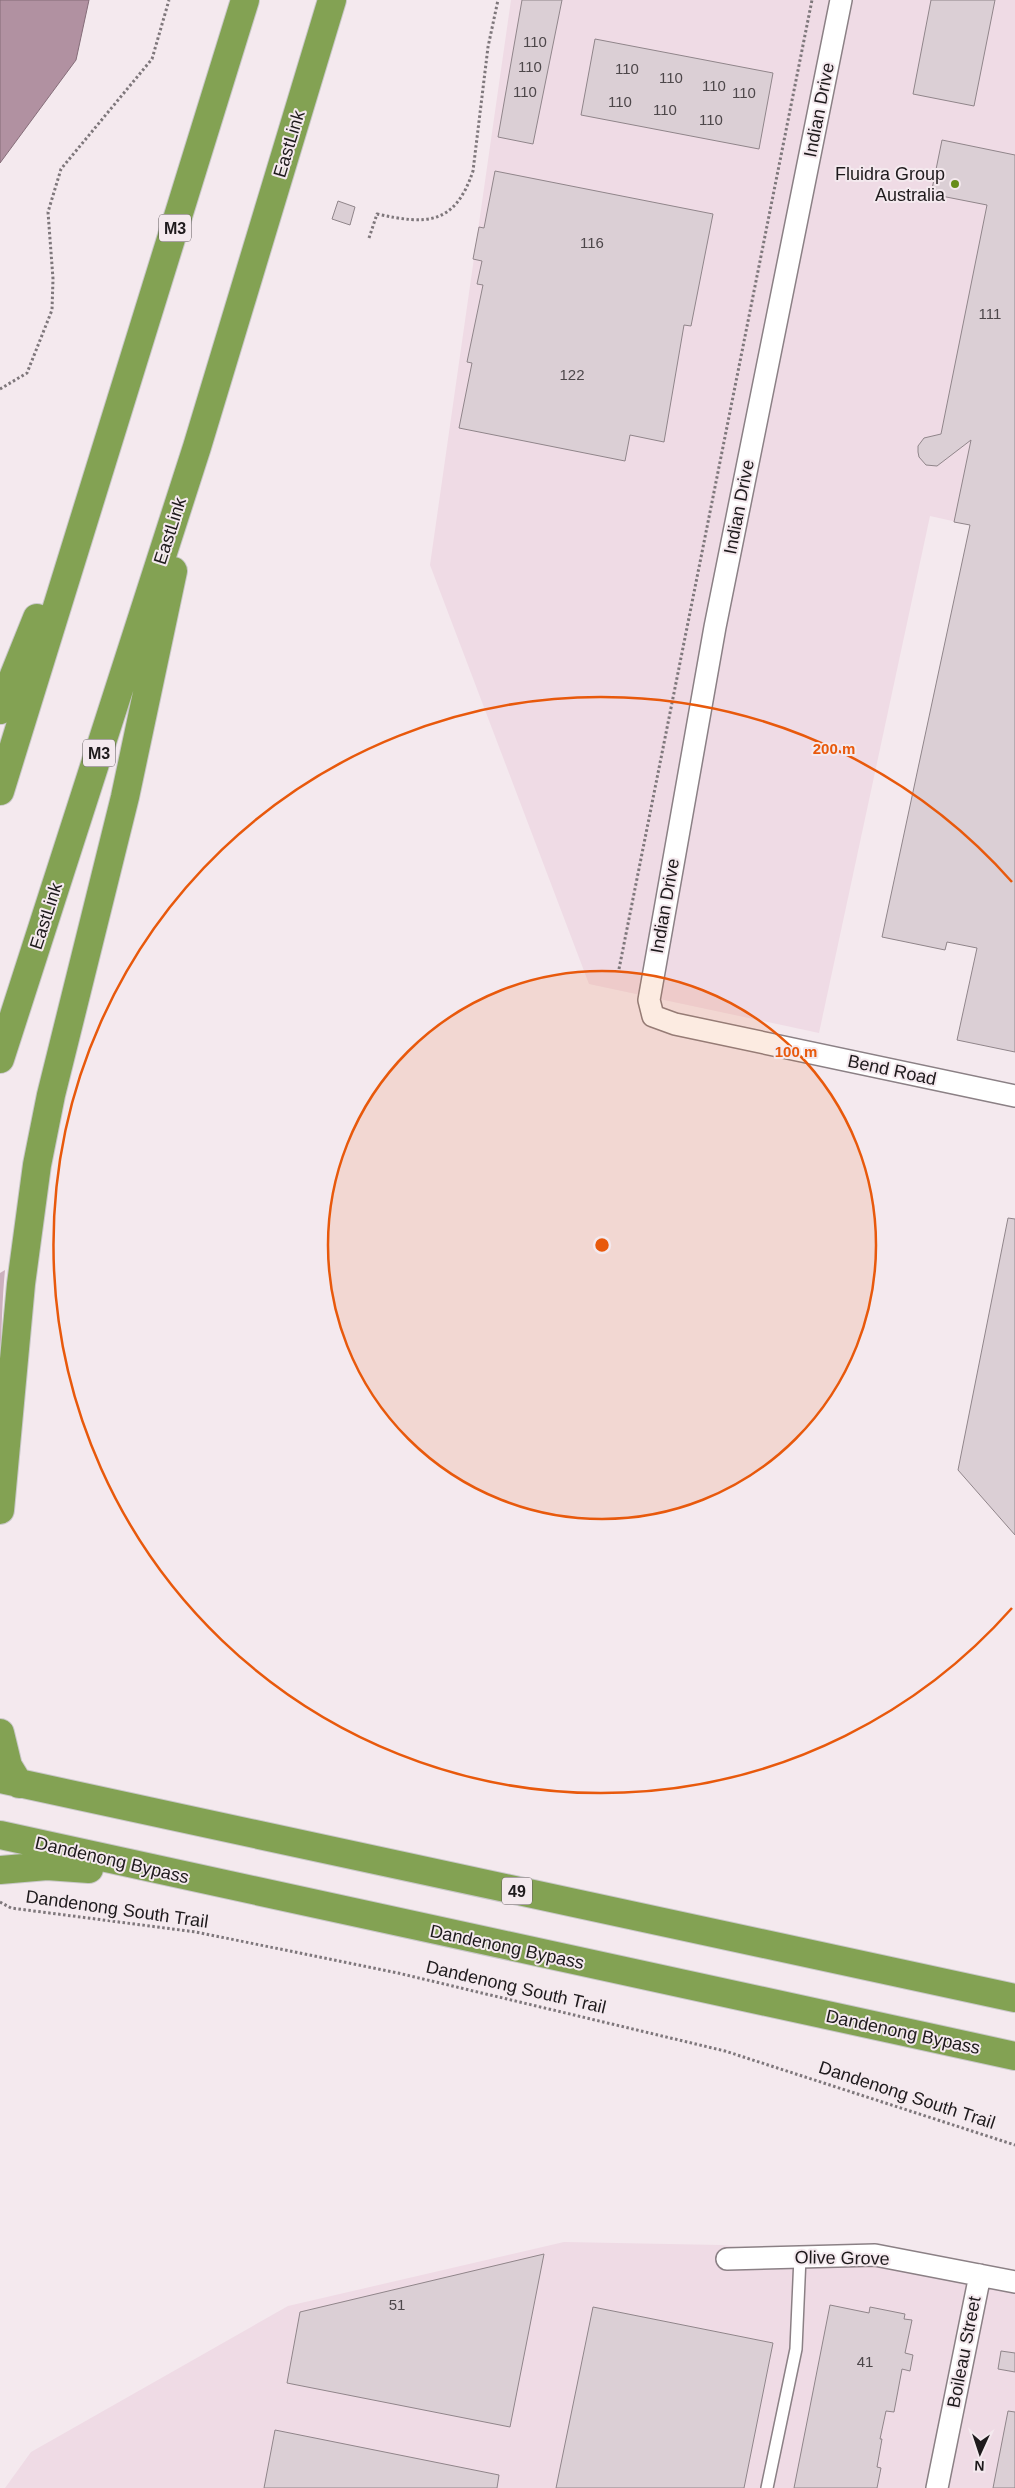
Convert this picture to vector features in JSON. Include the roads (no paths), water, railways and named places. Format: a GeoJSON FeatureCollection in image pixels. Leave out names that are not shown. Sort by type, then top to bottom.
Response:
{"type":"FeatureCollection","features":[{"type":"Feature","properties":{"kind":"highway","name":"M3"},"geometry":{"type":"LineString","coordinates":[[0,791],[245,0]]}},
{"type":"Feature","properties":{"kind":"highway","name":"EastLink"},"geometry":{"type":"LineString","coordinates":[[0,1059],[197,447],[332,0]]}},
{"type":"Feature","properties":{"kind":"highway"},"geometry":{"type":"LineString","coordinates":[[268,216],[345,0]]}},
{"type":"Feature","properties":{"kind":"highway"},"geometry":{"type":"LineString","coordinates":[[0,1510],[21,1284],[37,1166],[51,1095],[112,851],[154,671],[197,447]]}},
{"type":"Feature","properties":{"kind":"highway"},"geometry":{"type":"LineString","coordinates":[[0,710],[105,455]]}},
{"type":"Feature","properties":{"kind":"highway"},"geometry":{"type":"LineString","coordinates":[[0,1733],[10,1781]]}},
{"type":"Feature","properties":{"kind":"highway","name":"49"},"geometry":{"type":"LineString","coordinates":[[10,1781],[1015,1998]]}},
{"type":"Feature","properties":{"kind":"highway","name":"Dandenong Bypass"},"geometry":{"type":"LineString","coordinates":[[0,1835],[1015,2056]]}},
{"type":"Feature","properties":{"kind":"highway"},"geometry":{"type":"LineString","coordinates":[[0,1870],[76,1867],[278,1897]]}},
{"type":"Feature","properties":{"kind":"street","name":"Indian Drive"},"geometry":{"type":"LineString","coordinates":[[653,1016],[649,1000],[715,626],[841,0]]}},
{"type":"Feature","properties":{"kind":"street","name":"Bend Road"},"geometry":{"type":"LineString","coordinates":[[653,1016],[674,1024],[1015,1096]]}},
{"type":"Feature","properties":{"kind":"street","name":"Olive Grove"},"geometry":{"type":"LineString","coordinates":[[727,2259],[875,2255],[1015,2282]]}},
{"type":"Feature","properties":{"kind":"street","name":"Boileau Street"},"geometry":{"type":"LineString","coordinates":[[937,2488],[980,2274]]}},
{"type":"Feature","properties":{"kind":"lane"},"geometry":{"type":"LineString","coordinates":[[767,2488],[796,2349],[800,2257]]}},
{"type":"Feature","properties":{"kind":"place","name":"Fluidra Group Australia"},"geometry":{"type":"Point","coordinates":[955,184]}}]}
